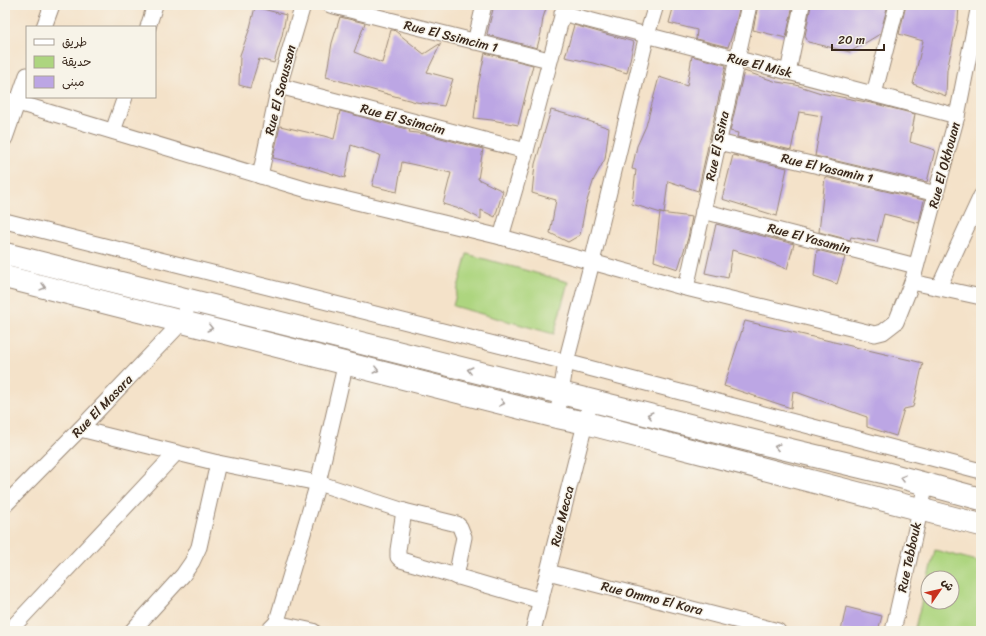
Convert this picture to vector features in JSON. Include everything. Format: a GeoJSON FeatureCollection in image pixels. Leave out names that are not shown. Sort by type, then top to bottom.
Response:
{"type":"FeatureCollection","features":[{"type":"Feature","properties":{"kind":"main road"},"geometry":{"type":"LineString","coordinates":[[5,254],[878,471],[981,499]]}},
{"type":"Feature","properties":{"kind":"main road"},"geometry":{"type":"LineString","coordinates":[[5,277],[346,362],[981,525]]}},
{"type":"Feature","properties":{"kind":"street"},"geometry":{"type":"LineString","coordinates":[[44,26],[52,5]]}},
{"type":"Feature","properties":{"kind":"street"},"geometry":{"type":"LineString","coordinates":[[148,26],[155,5]]}},
{"type":"Feature","properties":{"kind":"street","name":"Rue El Saoussan"},"geometry":{"type":"LineString","coordinates":[[260,176],[279,86],[303,5]]}},
{"type":"Feature","properties":{"kind":"street","name":"Rue El Ssimcim 1"},"geometry":{"type":"LineString","coordinates":[[330,5],[385,12],[475,42],[549,60]]}},
{"type":"Feature","properties":{"kind":"street"},"geometry":{"type":"LineString","coordinates":[[475,42],[484,5]]}},
{"type":"Feature","properties":{"kind":"street"},"geometry":{"type":"LineString","coordinates":[[557,417],[566,362],[647,35],[656,5]]}},
{"type":"Feature","properties":{"kind":"street","name":"Rue El Ssina"},"geometry":{"type":"LineString","coordinates":[[686,288],[749,5]]}},
{"type":"Feature","properties":{"kind":"street"},"geometry":{"type":"LineString","coordinates":[[788,72],[802,5]]}},
{"type":"Feature","properties":{"kind":"street"},"geometry":{"type":"LineString","coordinates":[[874,94],[896,5]]}},
{"type":"Feature","properties":{"kind":"street","name":"Rue El Okhouan"},"geometry":{"type":"LineString","coordinates":[[686,288],[875,334],[883,332],[896,322],[912,282],[937,194],[957,116],[979,5]]}},
{"type":"Feature","properties":{"kind":"street"},"geometry":{"type":"LineString","coordinates":[[502,237],[564,9]]}},
{"type":"Feature","properties":{"kind":"street","name":"Rue El Misk"},"geometry":{"type":"LineString","coordinates":[[564,9],[647,35],[957,116]]}},
{"type":"Feature","properties":{"kind":"street"},"geometry":{"type":"LineString","coordinates":[[5,138],[11,100],[26,77]]}},
{"type":"Feature","properties":{"kind":"street","name":"Rue El Ssimcim"},"geometry":{"type":"LineString","coordinates":[[279,86],[526,151]]}},
{"type":"Feature","properties":{"kind":"street"},"geometry":{"type":"LineString","coordinates":[[113,131],[124,98]]}},
{"type":"Feature","properties":{"kind":"street"},"geometry":{"type":"LineString","coordinates":[[11,100],[311,191],[502,237],[686,288]]}},
{"type":"Feature","properties":{"kind":"street","name":"Rue El Yasamin 1"},"geometry":{"type":"LineString","coordinates":[[718,142],[937,194]]}},
{"type":"Feature","properties":{"kind":"street"},"geometry":{"type":"LineString","coordinates":[[939,287],[981,196]]}},
{"type":"Feature","properties":{"kind":"street","name":"Rue El Yasamin"},"geometry":{"type":"LineString","coordinates":[[703,211],[916,266]]}},
{"type":"Feature","properties":{"kind":"street"},"geometry":{"type":"LineString","coordinates":[[5,221],[566,362],[981,472]]}},
{"type":"Feature","properties":{"kind":"street"},"geometry":{"type":"LineString","coordinates":[[912,282],[981,297]]}},
{"type":"Feature","properties":{"kind":"street","name":"Rue El Masara"},"geometry":{"type":"LineString","coordinates":[[5,505],[182,322],[190,300]]}},
{"type":"Feature","properties":{"kind":"street"},"geometry":{"type":"LineString","coordinates":[[313,631],[273,628],[318,483],[346,362]]}},
{"type":"Feature","properties":{"kind":"street","name":"Rue Mecca"},"geometry":{"type":"LineString","coordinates":[[533,631],[591,400]]}},
{"type":"Feature","properties":{"kind":"street"},"geometry":{"type":"LineString","coordinates":[[80,429],[218,463],[318,483],[404,511],[457,524],[460,527],[464,537],[456,577]]}},
{"type":"Feature","properties":{"kind":"street"},"geometry":{"type":"LineString","coordinates":[[878,471],[884,447]]}},
{"type":"Feature","properties":{"kind":"street"},"geometry":{"type":"LineString","coordinates":[[9,631],[176,453]]}},
{"type":"Feature","properties":{"kind":"street"},"geometry":{"type":"LineString","coordinates":[[132,631],[183,575],[192,562],[199,547],[218,463]]}},
{"type":"Feature","properties":{"kind":"street","name":"Rue Tebbouk"},"geometry":{"type":"LineString","coordinates":[[893,631],[926,484]]}},
{"type":"Feature","properties":{"kind":"street"},"geometry":{"type":"LineString","coordinates":[[404,511],[398,550],[398,557],[401,560],[541,602]]}},
{"type":"Feature","properties":{"kind":"street","name":"Rue Ommo El Kora"},"geometry":{"type":"LineString","coordinates":[[548,572],[778,631]]}},
{"type":"Feature","properties":{"kind":"green space"},"geometry":{"type":"Polygon","coordinates":[[[467,254],[568,282],[554,334],[453,306],[467,254]]]}},
{"type":"Feature","properties":{"kind":"green space"},"geometry":{"type":"Polygon","coordinates":[[[935,550],[981,562],[981,631],[914,631],[920,608],[920,610],[960,610],[960,570],[930,570],[935,550]]]}},
{"type":"Feature","properties":{"kind":"building"},"geometry":{"type":"Polygon","coordinates":[[[494,5],[547,5],[537,48],[487,34],[494,5]]]}},
{"type":"Feature","properties":{"kind":"building"},"geometry":{"type":"Polygon","coordinates":[[[674,5],[740,5],[735,27],[728,47],[696,39],[697,30],[669,23],[674,5]]]}},
{"type":"Feature","properties":{"kind":"building"},"geometry":{"type":"Polygon","coordinates":[[[758,5],[793,5],[786,38],[753,30],[758,5]]]}},
{"type":"Feature","properties":{"kind":"building"},"geometry":{"type":"Polygon","coordinates":[[[811,5],[888,5],[880,34],[850,52],[808,42],[805,36],[811,5]]]}},
{"type":"Feature","properties":{"kind":"building"},"geometry":{"type":"Polygon","coordinates":[[[906,5],[959,5],[958,20],[947,70],[946,96],[913,84],[923,41],[899,34],[906,5]]]}},
{"type":"Feature","properties":{"kind":"building"},"geometry":{"type":"Polygon","coordinates":[[[255,7],[286,15],[282,36],[274,63],[259,59],[250,88],[239,85],[240,55],[250,28],[255,7]]]}},
{"type":"Feature","properties":{"kind":"building"},"geometry":{"type":"Polygon","coordinates":[[[340,17],[365,23],[354,52],[382,63],[391,30],[394,30],[424,54],[441,43],[427,72],[453,79],[444,106],[416,102],[326,77],[332,43],[340,17]]]}},
{"type":"Feature","properties":{"kind":"building"},"geometry":{"type":"Polygon","coordinates":[[[574,25],[634,42],[627,73],[565,57],[574,25]]]}},
{"type":"Feature","properties":{"kind":"building"},"geometry":{"type":"Polygon","coordinates":[[[485,53],[533,65],[518,125],[474,118],[478,86],[485,53]]]}},
{"type":"Feature","properties":{"kind":"building"},"geometry":{"type":"Polygon","coordinates":[[[692,56],[726,65],[698,191],[668,181],[664,214],[632,204],[636,170],[632,169],[637,146],[646,126],[659,77],[687,86],[692,56]]]}},
{"type":"Feature","properties":{"kind":"building"},"geometry":{"type":"Polygon","coordinates":[[[744,71],[777,82],[796,85],[821,93],[876,104],[915,114],[910,142],[935,150],[927,182],[815,156],[822,116],[799,112],[791,150],[737,137],[738,133],[730,131],[744,71]]]}},
{"type":"Feature","properties":{"kind":"building"},"geometry":{"type":"Polygon","coordinates":[[[551,110],[609,128],[605,159],[594,179],[586,204],[580,235],[568,242],[550,233],[556,200],[532,193],[535,164],[551,110]]]}},
{"type":"Feature","properties":{"kind":"building"},"geometry":{"type":"Polygon","coordinates":[[[340,111],[410,130],[409,132],[425,134],[483,149],[478,179],[503,191],[495,217],[481,210],[481,219],[463,210],[443,204],[451,173],[402,162],[397,192],[372,186],[380,155],[351,145],[345,178],[308,166],[273,158],[280,126],[334,139],[340,111]]]}},
{"type":"Feature","properties":{"kind":"building"},"geometry":{"type":"Polygon","coordinates":[[[733,155],[787,168],[777,216],[722,199],[733,155]]]}},
{"type":"Feature","properties":{"kind":"building"},"geometry":{"type":"Polygon","coordinates":[[[825,177],[924,200],[919,223],[884,214],[877,242],[851,237],[850,240],[819,232],[825,177]]]}},
{"type":"Feature","properties":{"kind":"building"},"geometry":{"type":"Polygon","coordinates":[[[660,213],[692,217],[688,238],[678,269],[654,261],[660,213]]]}},
{"type":"Feature","properties":{"kind":"building"},"geometry":{"type":"Polygon","coordinates":[[[716,224],[794,244],[787,269],[759,258],[732,250],[728,278],[705,273],[716,224]]]}},
{"type":"Feature","properties":{"kind":"building"},"geometry":{"type":"Polygon","coordinates":[[[817,250],[845,257],[837,284],[814,276],[817,250]]]}},
{"type":"Feature","properties":{"kind":"building"},"geometry":{"type":"Polygon","coordinates":[[[745,321],[923,363],[913,407],[904,409],[896,436],[867,427],[867,417],[793,391],[791,408],[724,386],[745,321]]]}},
{"type":"Feature","properties":{"kind":"building"},"geometry":{"type":"Polygon","coordinates":[[[846,607],[882,616],[878,631],[841,631],[846,607]]]}}]}
